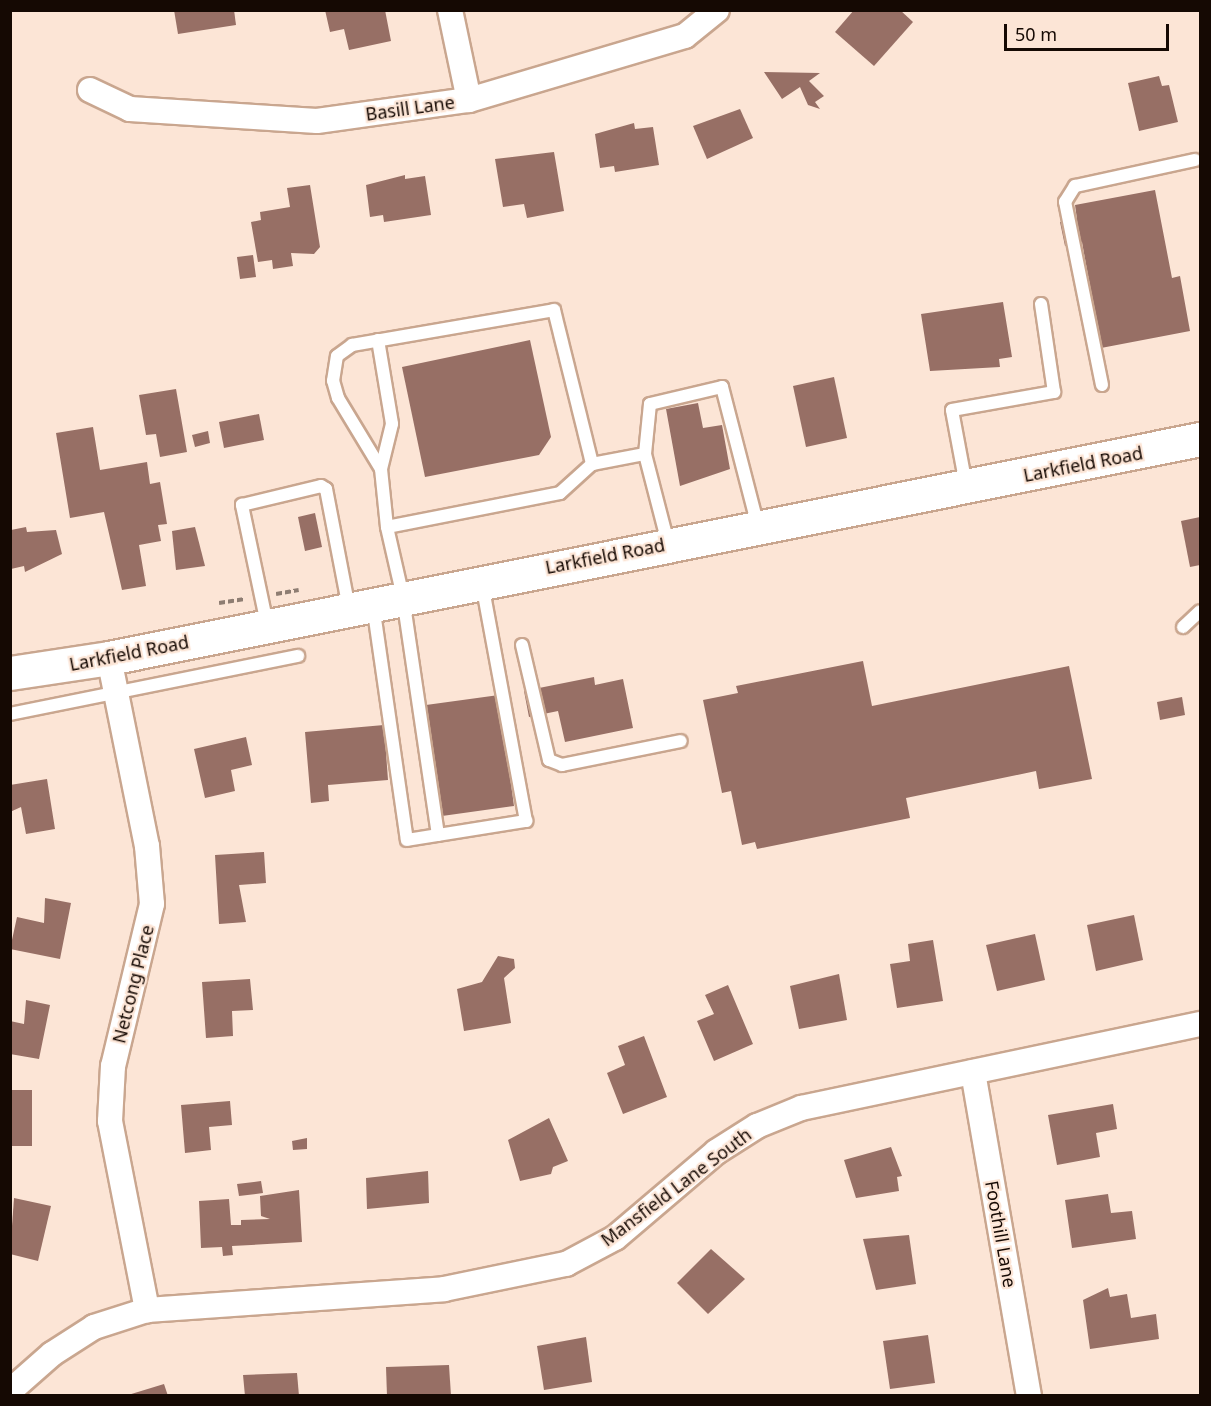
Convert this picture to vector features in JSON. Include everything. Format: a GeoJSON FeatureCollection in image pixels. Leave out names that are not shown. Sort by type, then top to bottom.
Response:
{"type":"FeatureCollection","features":[{"type":"Feature","properties":{"kind":"main road","name":"Larkfield Road"},"geometry":{"type":"LineString","coordinates":[[10,674],[109,658],[264,611],[375,603],[1200,439]]}},
{"type":"Feature","properties":{"kind":"street"},"geometry":{"type":"LineString","coordinates":[[450,10],[469,100]]}},
{"type":"Feature","properties":{"kind":"street","name":"Basill Lane"},"geometry":{"type":"LineString","coordinates":[[90,90],[130,109],[316,121],[469,100],[685,36],[717,10]]}},
{"type":"Feature","properties":{"kind":"street","name":"Netcong Place"},"geometry":{"type":"LineString","coordinates":[[109,658],[147,846],[152,904],[113,1066],[110,1121],[147,1310]]}},
{"type":"Feature","properties":{"kind":"street","name":"Mansfield Lane South"},"geometry":{"type":"LineString","coordinates":[[13,1383],[94,1328],[147,1310],[444,1289],[566,1264],[615,1238],[716,1152],[757,1126],[813,1106],[1200,1024]]}},
{"type":"Feature","properties":{"kind":"street","name":"Foothill Lane"},"geometry":{"type":"LineString","coordinates":[[973,1072],[1029,1395]]}},
{"type":"Feature","properties":{"kind":"lane"},"geometry":{"type":"LineString","coordinates":[[1102,385],[1065,202],[1075,186],[1195,160]]}},
{"type":"Feature","properties":{"kind":"lane"},"geometry":{"type":"LineString","coordinates":[[967,487],[952,411],[1054,392],[1041,304]]}},
{"type":"Feature","properties":{"kind":"lane"},"geometry":{"type":"LineString","coordinates":[[381,469],[333,381],[337,356],[351,345],[554,310],[592,464]]}},
{"type":"Feature","properties":{"kind":"lane"},"geometry":{"type":"LineString","coordinates":[[378,340],[392,424],[381,469],[387,527],[375,603],[407,840],[526,821],[482,581]]}},
{"type":"Feature","properties":{"kind":"lane"},"geometry":{"type":"LineString","coordinates":[[668,544],[645,454],[650,404],[722,387],[759,527]]}},
{"type":"Feature","properties":{"kind":"lane"},"geometry":{"type":"LineString","coordinates":[[387,527],[560,494],[592,464],[645,454]]}},
{"type":"Feature","properties":{"kind":"lane"},"geometry":{"type":"LineString","coordinates":[[264,611],[242,506],[321,486],[326,489],[375,603],[438,836]]}},
{"type":"Feature","properties":{"kind":"lane"},"geometry":{"type":"LineString","coordinates":[[1183,627],[1200,610]]}},
{"type":"Feature","properties":{"kind":"lane"},"geometry":{"type":"LineString","coordinates":[[522,645],[549,760],[562,765],[681,741]]}},
{"type":"Feature","properties":{"kind":"lane"},"geometry":{"type":"LineString","coordinates":[[10,714],[298,656]]}},
{"type":"Feature","properties":{"kind":"path"},"geometry":{"type":"LineString","coordinates":[[219,603],[264,611],[302,589]]}},
{"type":"Feature","properties":{"kind":"building"},"geometry":{"type":"Polygon","coordinates":[[[174,10],[234,10],[236,25],[178,34],[174,10]]]}},
{"type":"Feature","properties":{"kind":"building"},"geometry":{"type":"Polygon","coordinates":[[[325,10],[385,10],[391,41],[349,50],[344,29],[330,32],[325,10]]]}},
{"type":"Feature","properties":{"kind":"building"},"geometry":{"type":"Polygon","coordinates":[[[854,10],[900,10],[913,22],[874,66],[835,32],[854,10]]]}},
{"type":"Feature","properties":{"kind":"building"},"geometry":{"type":"Polygon","coordinates":[[[764,72],[820,73],[809,81],[824,96],[815,102],[820,109],[808,105],[800,87],[782,99],[764,72]]]}},
{"type":"Feature","properties":{"kind":"building"},"geometry":{"type":"Polygon","coordinates":[[[1159,76],[1162,86],[1169,85],[1178,122],[1139,131],[1128,83],[1159,76]]]}},
{"type":"Feature","properties":{"kind":"building"},"geometry":{"type":"Polygon","coordinates":[[[740,109],[753,138],[707,159],[693,126],[740,109]]]}},
{"type":"Feature","properties":{"kind":"building"},"geometry":{"type":"Polygon","coordinates":[[[634,123],[635,129],[653,127],[659,165],[615,172],[614,166],[600,168],[595,134],[634,123]]]}},
{"type":"Feature","properties":{"kind":"building"},"geometry":{"type":"Polygon","coordinates":[[[554,152],[564,211],[527,218],[524,204],[503,207],[495,159],[554,152]]]}},
{"type":"Feature","properties":{"kind":"building"},"geometry":{"type":"Polygon","coordinates":[[[405,175],[405,179],[425,176],[431,215],[384,222],[383,215],[370,217],[366,185],[405,175]]]}},
{"type":"Feature","properties":{"kind":"building"},"geometry":{"type":"Polygon","coordinates":[[[310,185],[320,247],[314,254],[291,253],[293,266],[273,269],[272,260],[258,262],[251,222],[261,220],[260,212],[290,207],[287,188],[310,185]]]}},
{"type":"Feature","properties":{"kind":"building"},"geometry":{"type":"Polygon","coordinates":[[[1155,190],[1172,278],[1180,276],[1190,331],[1101,348],[1082,242],[1065,246],[1060,222],[1077,219],[1075,205],[1155,190]]]}},
{"type":"Feature","properties":{"kind":"building"},"geometry":{"type":"Polygon","coordinates":[[[253,255],[256,277],[240,279],[237,257],[253,255]]]}},
{"type":"Feature","properties":{"kind":"building"},"geometry":{"type":"Polygon","coordinates":[[[1003,302],[1012,357],[999,359],[1000,367],[930,371],[921,314],[1003,302]]]}},
{"type":"Feature","properties":{"kind":"building"},"geometry":{"type":"Polygon","coordinates":[[[530,340],[551,437],[539,455],[425,477],[402,367],[530,340]]]}},
{"type":"Feature","properties":{"kind":"building"},"geometry":{"type":"Polygon","coordinates":[[[834,377],[847,438],[806,447],[793,386],[834,377]]]}},
{"type":"Feature","properties":{"kind":"building"},"geometry":{"type":"Polygon","coordinates":[[[176,389],[187,452],[160,457],[156,434],[146,435],[139,395],[176,389]]]}},
{"type":"Feature","properties":{"kind":"building"},"geometry":{"type":"Polygon","coordinates":[[[698,403],[703,428],[722,425],[730,469],[680,486],[666,409],[698,403]]]}},
{"type":"Feature","properties":{"kind":"building"},"geometry":{"type":"Polygon","coordinates":[[[259,414],[264,440],[224,448],[219,422],[259,414]]]}},
{"type":"Feature","properties":{"kind":"building"},"geometry":{"type":"Polygon","coordinates":[[[93,427],[100,470],[147,462],[150,484],[160,482],[167,524],[158,525],[161,541],[139,545],[146,586],[122,590],[104,512],[70,518],[56,433],[93,427]]]}},
{"type":"Feature","properties":{"kind":"building"},"geometry":{"type":"Polygon","coordinates":[[[208,431],[210,443],[195,447],[192,435],[208,431]]]}},
{"type":"Feature","properties":{"kind":"building"},"geometry":{"type":"Polygon","coordinates":[[[315,513],[322,547],[305,551],[298,517],[315,513]]]}},
{"type":"Feature","properties":{"kind":"building"},"geometry":{"type":"Polygon","coordinates":[[[1200,517],[1200,565],[1190,567],[1181,521],[1200,517]]]}},
{"type":"Feature","properties":{"kind":"building"},"geometry":{"type":"Polygon","coordinates":[[[26,527],[27,532],[56,530],[62,554],[25,572],[24,566],[11,569],[10,536],[11,530],[26,527]]]}},
{"type":"Feature","properties":{"kind":"building"},"geometry":{"type":"Polygon","coordinates":[[[195,527],[205,566],[176,570],[172,531],[195,527]]]}},
{"type":"Feature","properties":{"kind":"building"},"geometry":{"type":"Polygon","coordinates":[[[863,661],[872,706],[1069,666],[1092,779],[1039,789],[1036,771],[906,798],[910,818],[757,849],[755,842],[742,845],[731,791],[722,793],[703,700],[738,693],[736,686],[863,661]]]}},
{"type":"Feature","properties":{"kind":"building"},"geometry":{"type":"Polygon","coordinates":[[[594,677],[595,685],[623,679],[633,728],[565,742],[558,711],[529,717],[524,691],[594,677]]]}},
{"type":"Feature","properties":{"kind":"building"},"geometry":{"type":"Polygon","coordinates":[[[499,695],[514,806],[442,816],[426,705],[499,695]]]}},
{"type":"Feature","properties":{"kind":"building"},"geometry":{"type":"Polygon","coordinates":[[[1182,697],[1185,715],[1160,720],[1157,702],[1182,697]]]}},
{"type":"Feature","properties":{"kind":"building"},"geometry":{"type":"Polygon","coordinates":[[[384,725],[388,780],[328,785],[329,801],[311,803],[305,732],[384,725]]]}},
{"type":"Feature","properties":{"kind":"building"},"geometry":{"type":"Polygon","coordinates":[[[246,737],[252,765],[231,770],[235,791],[205,798],[194,749],[246,737]]]}},
{"type":"Feature","properties":{"kind":"building"},"geometry":{"type":"Polygon","coordinates":[[[47,779],[55,829],[26,834],[21,807],[10,812],[10,785],[47,779]]]}},
{"type":"Feature","properties":{"kind":"building"},"geometry":{"type":"Polygon","coordinates":[[[264,852],[266,883],[239,885],[246,922],[219,924],[215,855],[264,852]]]}},
{"type":"Feature","properties":{"kind":"building"},"geometry":{"type":"Polygon","coordinates":[[[45,898],[71,903],[60,959],[10,949],[17,917],[44,923],[45,898]]]}},
{"type":"Feature","properties":{"kind":"building"},"geometry":{"type":"Polygon","coordinates":[[[1134,915],[1143,960],[1096,971],[1087,925],[1134,915]]]}},
{"type":"Feature","properties":{"kind":"building"},"geometry":{"type":"Polygon","coordinates":[[[1035,934],[1045,980],[997,991],[986,945],[1035,934]]]}},
{"type":"Feature","properties":{"kind":"building"},"geometry":{"type":"Polygon","coordinates":[[[933,940],[943,1001],[897,1008],[890,964],[910,961],[908,944],[933,940]]]}},
{"type":"Feature","properties":{"kind":"building"},"geometry":{"type":"Polygon","coordinates":[[[498,956],[514,959],[515,968],[504,978],[511,1023],[464,1031],[457,989],[482,982],[498,956]]]}},
{"type":"Feature","properties":{"kind":"building"},"geometry":{"type":"Polygon","coordinates":[[[839,974],[847,1020],[799,1029],[790,986],[839,974]]]}},
{"type":"Feature","properties":{"kind":"building"},"geometry":{"type":"Polygon","coordinates":[[[250,979],[253,1010],[232,1011],[233,1036],[206,1038],[202,982],[250,979]]]}},
{"type":"Feature","properties":{"kind":"building"},"geometry":{"type":"Polygon","coordinates":[[[728,985],[753,1044],[714,1061],[697,1021],[714,1014],[705,995],[728,985]]]}},
{"type":"Feature","properties":{"kind":"building"},"geometry":{"type":"Polygon","coordinates":[[[26,1000],[50,1005],[39,1059],[10,1054],[10,1021],[24,1024],[26,1000]]]}},
{"type":"Feature","properties":{"kind":"building"},"geometry":{"type":"Polygon","coordinates":[[[644,1036],[667,1097],[623,1114],[607,1073],[625,1065],[618,1046],[644,1036]]]}},
{"type":"Feature","properties":{"kind":"building"},"geometry":{"type":"Polygon","coordinates":[[[10,1090],[32,1090],[32,1146],[10,1146],[10,1090]]]}},
{"type":"Feature","properties":{"kind":"building"},"geometry":{"type":"Polygon","coordinates":[[[230,1101],[232,1125],[209,1127],[211,1150],[185,1153],[181,1105],[230,1101]]]}},
{"type":"Feature","properties":{"kind":"building"},"geometry":{"type":"Polygon","coordinates":[[[1113,1104],[1117,1129],[1096,1133],[1100,1157],[1057,1165],[1048,1115],[1113,1104]]]}},
{"type":"Feature","properties":{"kind":"building"},"geometry":{"type":"Polygon","coordinates":[[[549,1118],[568,1161],[553,1167],[551,1174],[520,1181],[508,1140],[549,1118]]]}},
{"type":"Feature","properties":{"kind":"building"},"geometry":{"type":"Polygon","coordinates":[[[307,1138],[307,1149],[293,1150],[292,1141],[307,1138]]]}},
{"type":"Feature","properties":{"kind":"building"},"geometry":{"type":"Polygon","coordinates":[[[891,1147],[902,1176],[897,1177],[899,1191],[856,1198],[844,1160],[891,1147]]]}},
{"type":"Feature","properties":{"kind":"building"},"geometry":{"type":"Polygon","coordinates":[[[428,1171],[429,1203],[367,1209],[366,1178],[428,1171]]]}},
{"type":"Feature","properties":{"kind":"building"},"geometry":{"type":"Polygon","coordinates":[[[261,1181],[263,1193],[239,1196],[237,1184],[261,1181]]]}},
{"type":"Feature","properties":{"kind":"building"},"geometry":{"type":"Polygon","coordinates":[[[299,1190],[302,1242],[232,1246],[233,1255],[223,1256],[222,1247],[201,1248],[199,1201],[229,1199],[231,1225],[241,1225],[241,1220],[270,1219],[261,1216],[260,1196],[299,1190]]]}},
{"type":"Feature","properties":{"kind":"building"},"geometry":{"type":"Polygon","coordinates":[[[1108,1194],[1111,1213],[1132,1211],[1136,1239],[1072,1248],[1065,1200],[1108,1194]]]}},
{"type":"Feature","properties":{"kind":"building"},"geometry":{"type":"Polygon","coordinates":[[[14,1198],[51,1206],[38,1261],[10,1254],[14,1198]]]}},
{"type":"Feature","properties":{"kind":"building"},"geometry":{"type":"Polygon","coordinates":[[[909,1235],[916,1284],[876,1290],[863,1239],[909,1235]]]}},
{"type":"Feature","properties":{"kind":"building"},"geometry":{"type":"Polygon","coordinates":[[[711,1249],[745,1279],[708,1314],[677,1283],[711,1249]]]}},
{"type":"Feature","properties":{"kind":"building"},"geometry":{"type":"Polygon","coordinates":[[[1108,1288],[1110,1297],[1127,1294],[1131,1318],[1156,1314],[1159,1339],[1090,1349],[1083,1300],[1108,1288]]]}},
{"type":"Feature","properties":{"kind":"building"},"geometry":{"type":"Polygon","coordinates":[[[928,1335],[935,1383],[890,1389],[883,1341],[928,1335]]]}},
{"type":"Feature","properties":{"kind":"building"},"geometry":{"type":"Polygon","coordinates":[[[586,1337],[592,1382],[544,1390],[537,1346],[586,1337]]]}},
{"type":"Feature","properties":{"kind":"building"},"geometry":{"type":"Polygon","coordinates":[[[449,1365],[451,1396],[387,1396],[386,1367],[449,1365]]]}},
{"type":"Feature","properties":{"kind":"building"},"geometry":{"type":"Polygon","coordinates":[[[297,1373],[299,1396],[245,1396],[243,1375],[297,1373]]]}},
{"type":"Feature","properties":{"kind":"building"},"geometry":{"type":"Polygon","coordinates":[[[164,1384],[168,1396],[128,1396],[128,1395],[164,1384]]]}}]}
